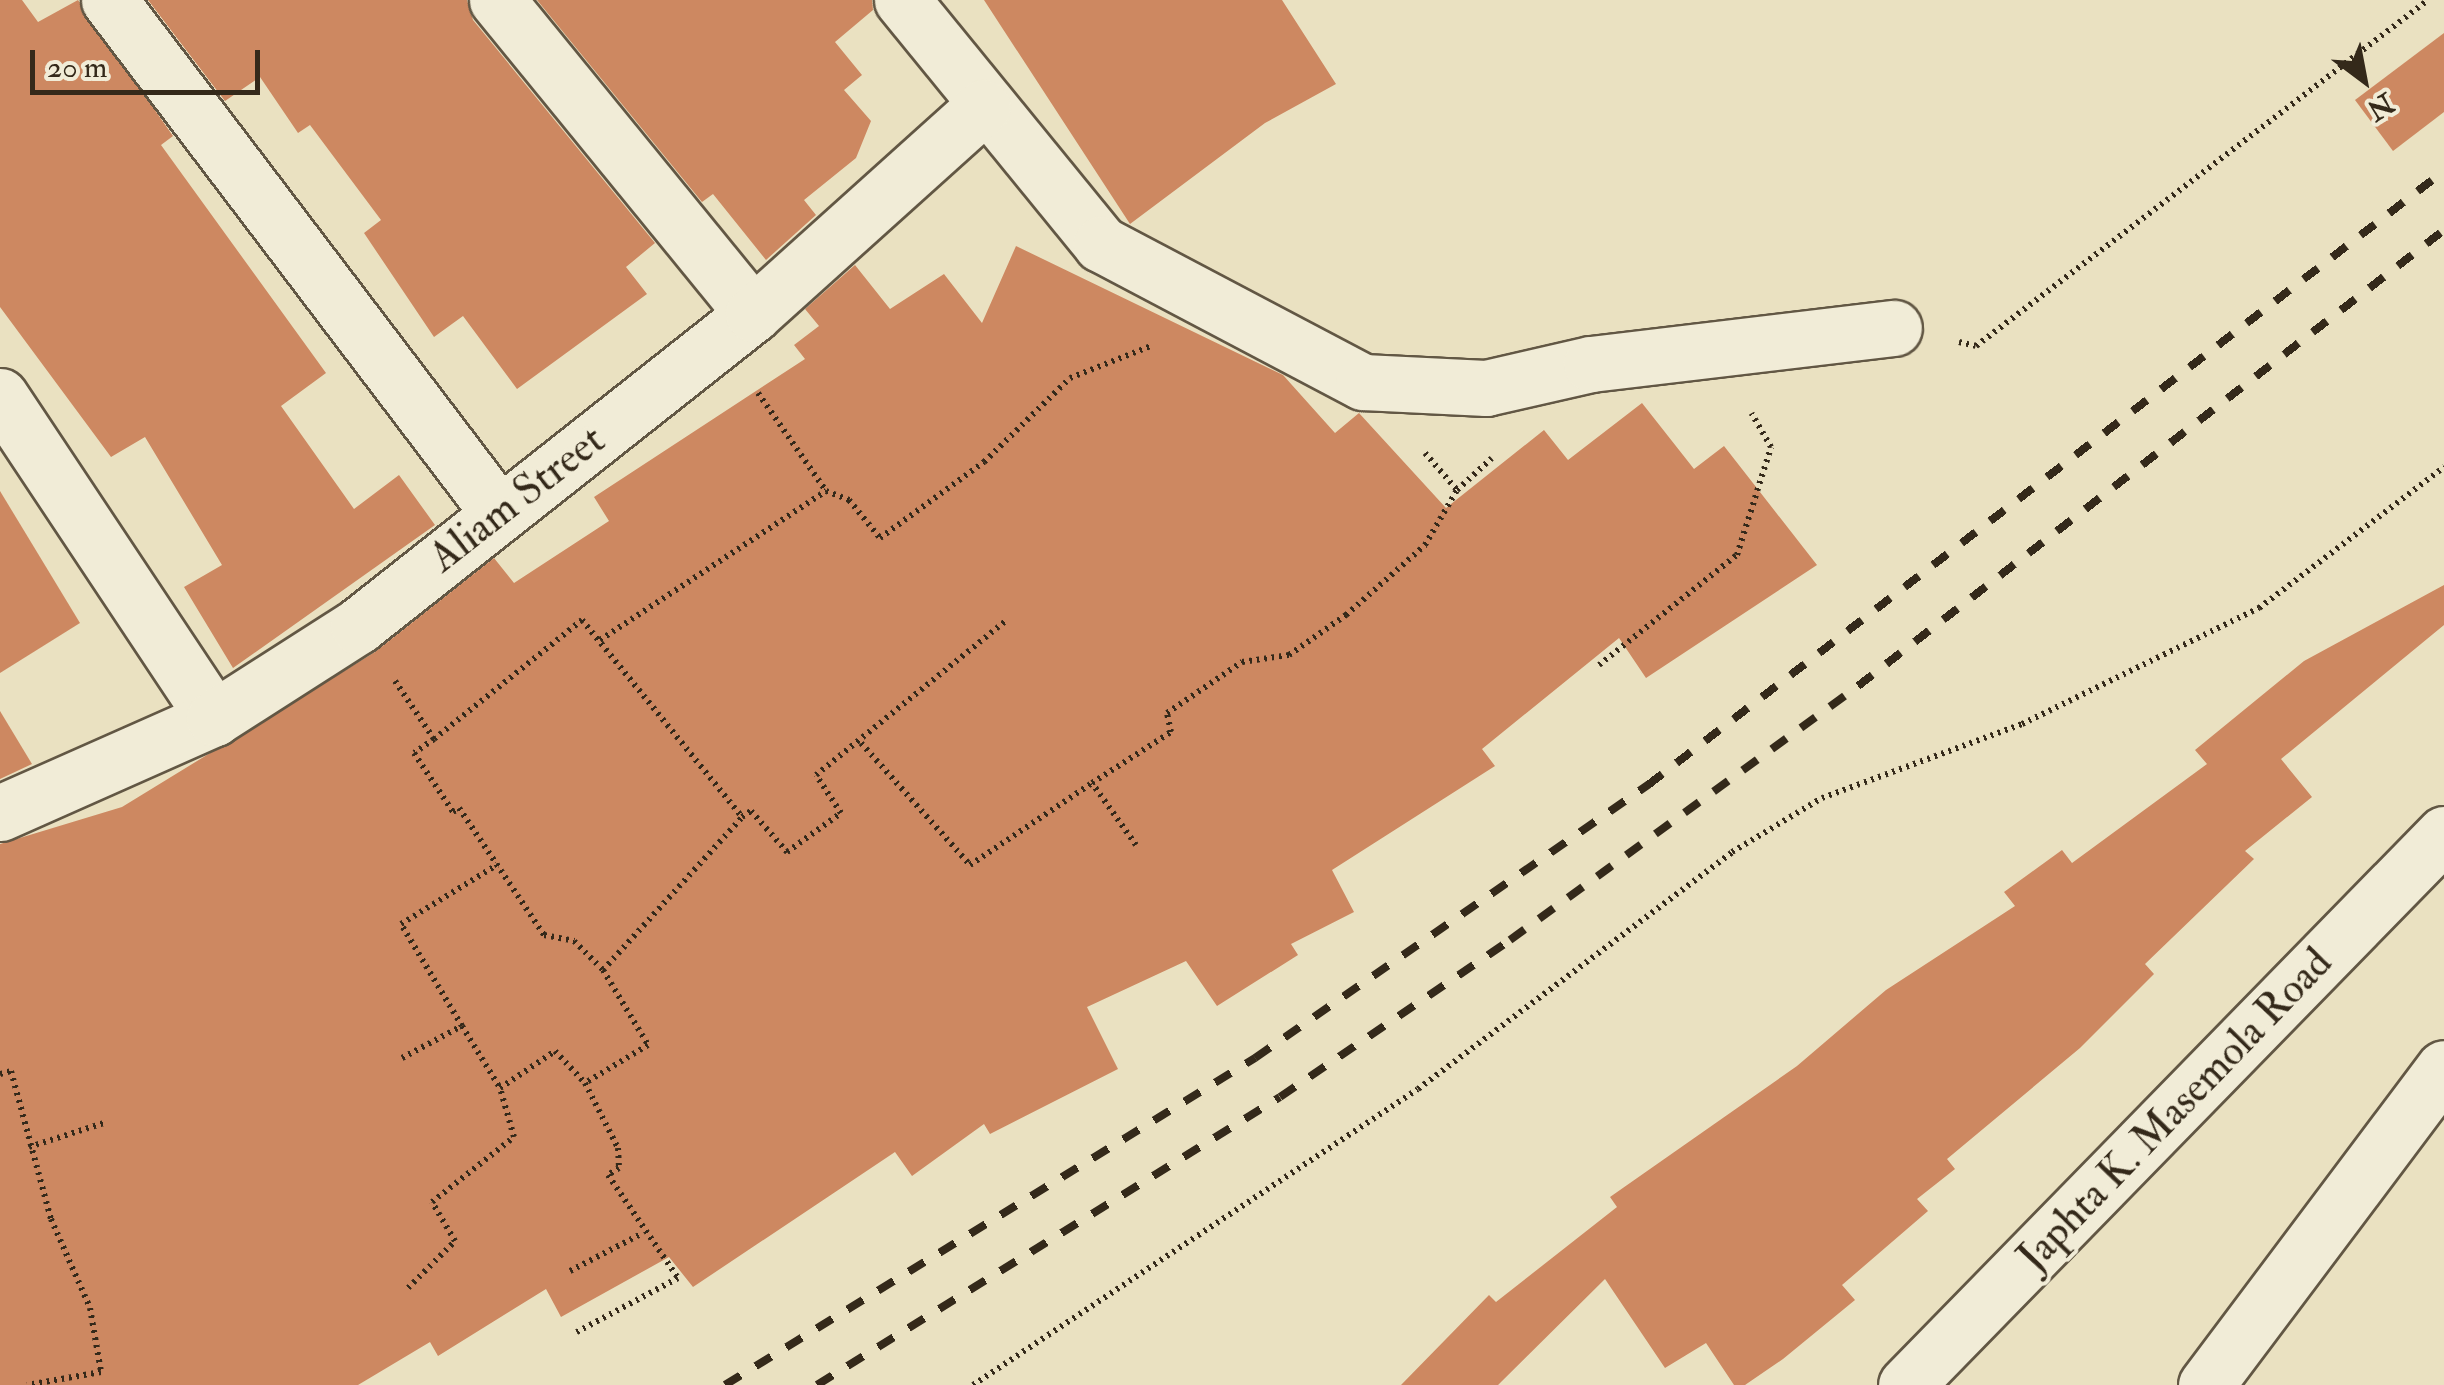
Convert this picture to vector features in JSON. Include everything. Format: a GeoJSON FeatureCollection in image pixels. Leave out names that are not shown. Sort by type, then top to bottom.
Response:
{"type":"FeatureCollection","features":[{"type":"Feature","properties":{"kind":"street"},"geometry":{"type":"LineString","coordinates":[[110,0],[498,512]]}},
{"type":"Feature","properties":{"kind":"street"},"geometry":{"type":"LineString","coordinates":[[497,0],[753,314]]}},
{"type":"Feature","properties":{"kind":"street"},"geometry":{"type":"LineString","coordinates":[[902,0],[983,107],[1101,244],[1364,382],[1425,390],[1894,328]]}},
{"type":"Feature","properties":{"kind":"street","name":"Aliam Street"},"geometry":{"type":"LineString","coordinates":[[0,813],[214,718],[358,626],[753,314],[983,107]]}},
{"type":"Feature","properties":{"kind":"street"},"geometry":{"type":"LineString","coordinates":[[0,396],[214,718]]}},
{"type":"Feature","properties":{"kind":"street","name":"Japhta K. Masemola Road"},"geometry":{"type":"LineString","coordinates":[[1906,1385],[2444,834]]}},
{"type":"Feature","properties":{"kind":"street"},"geometry":{"type":"LineString","coordinates":[[2206,1385],[2444,1068]]}},
{"type":"Feature","properties":{"kind":"path"},"geometry":{"type":"LineString","coordinates":[[1976,346],[2428,0]]}},
{"type":"Feature","properties":{"kind":"path"},"geometry":{"type":"LineString","coordinates":[[753,314],[755,389],[826,491],[849,500],[880,538],[984,462],[1070,378],[1141,358],[1200,294]]}},
{"type":"Feature","properties":{"kind":"path"},"geometry":{"type":"LineString","coordinates":[[1599,665],[1736,555],[1771,447],[1716,351]]}},
{"type":"Feature","properties":{"kind":"path"},"geometry":{"type":"LineString","coordinates":[[861,743],[970,865],[1171,732],[1167,713],[1242,662],[1289,655],[1346,615],[1425,544],[1457,490],[1497,452]]}},
{"type":"Feature","properties":{"kind":"path"},"geometry":{"type":"LineString","coordinates":[[973,1385],[1418,1089],[1732,852],[1822,798],[2170,656],[2328,561],[2444,466]]}},
{"type":"Feature","properties":{"kind":"path"},"geometry":{"type":"LineString","coordinates":[[600,640],[826,491]]}},
{"type":"Feature","properties":{"kind":"path"},"geometry":{"type":"LineString","coordinates":[[603,970],[751,811],[787,852],[841,813],[816,775],[861,743],[923,680],[1008,619]]}},
{"type":"Feature","properties":{"kind":"path"},"geometry":{"type":"LineString","coordinates":[[585,1083],[648,1045],[603,970],[574,941],[544,935],[498,865],[414,753],[582,620],[742,817]]}},
{"type":"Feature","properties":{"kind":"path"},"geometry":{"type":"LineString","coordinates":[[358,626],[434,739]]}},
{"type":"Feature","properties":{"kind":"path"},"geometry":{"type":"LineString","coordinates":[[1092,783],[1136,845]]}},
{"type":"Feature","properties":{"kind":"path"},"geometry":{"type":"LineString","coordinates":[[408,1288],[455,1240],[432,1202],[514,1136],[500,1088],[401,924],[498,865]]}},
{"type":"Feature","properties":{"kind":"path"},"geometry":{"type":"LineString","coordinates":[[402,1058],[462,1026]]}},
{"type":"Feature","properties":{"kind":"path"},"geometry":{"type":"LineString","coordinates":[[500,1088],[555,1051],[585,1083],[618,1148],[618,1168],[608,1175],[642,1233],[678,1278],[577,1332]]}},
{"type":"Feature","properties":{"kind":"path"},"geometry":{"type":"LineString","coordinates":[[0,1074],[11,1071],[29,1147],[90,1308],[101,1372],[28,1385]]}},
{"type":"Feature","properties":{"kind":"path"},"geometry":{"type":"LineString","coordinates":[[29,1147],[104,1122]]}},
{"type":"Feature","properties":{"kind":"path"},"geometry":{"type":"LineString","coordinates":[[570,1271],[642,1233]]}},
{"type":"Feature","properties":{"kind":"building"},"geometry":{"type":"Polygon","coordinates":[[[0,0],[22,0],[38,22],[78,0],[173,136],[161,145],[326,373],[281,406],[354,509],[399,475],[435,525],[233,668],[184,587],[222,565],[145,437],[111,457],[0,307],[0,0]]]}},
{"type":"Feature","properties":{"kind":"building"},"geometry":{"type":"Polygon","coordinates":[[[148,0],[467,0],[473,20],[655,243],[626,267],[647,294],[517,389],[463,316],[434,337],[364,233],[381,220],[310,125],[298,133],[260,77],[225,101],[148,0]]]}},
{"type":"Feature","properties":{"kind":"building"},"geometry":{"type":"Polygon","coordinates":[[[537,0],[872,0],[873,10],[835,42],[862,75],[844,90],[871,121],[856,158],[804,200],[816,215],[766,260],[713,194],[702,202],[537,0]]]}},
{"type":"Feature","properties":{"kind":"building"},"geometry":{"type":"Polygon","coordinates":[[[984,0],[1282,0],[1336,84],[1265,123],[1130,224],[984,0]]]}},
{"type":"Feature","properties":{"kind":"building"},"geometry":{"type":"Polygon","coordinates":[[[2444,33],[2444,112],[2393,151],[2355,100],[2444,33]]]}},
{"type":"Feature","properties":{"kind":"building"},"geometry":{"type":"Polygon","coordinates":[[[1016,246],[1283,375],[1335,433],[1359,413],[1446,508],[1544,430],[1568,460],[1642,403],[1694,469],[1724,446],[1817,565],[1646,678],[1619,638],[1482,749],[1495,766],[1332,870],[1354,912],[1291,944],[1298,955],[1217,1006],[1186,961],[1087,1007],[1118,1069],[990,1134],[984,1124],[912,1176],[895,1152],[693,1287],[669,1257],[561,1317],[546,1289],[438,1356],[430,1342],[358,1385],[0,1385],[0,844],[122,807],[375,652],[494,558],[514,583],[609,521],[594,497],[805,359],[794,345],[819,326],[805,309],[855,265],[890,309],[944,274],[982,323],[1016,246]]]}},
{"type":"Feature","properties":{"kind":"building"},"geometry":{"type":"Polygon","coordinates":[[[0,491],[80,623],[0,673],[0,491]]]}},
{"type":"Feature","properties":{"kind":"building"},"geometry":{"type":"Polygon","coordinates":[[[2444,585],[2444,625],[2281,759],[2312,797],[2245,851],[2254,859],[2145,964],[2154,974],[2080,1048],[1947,1159],[1955,1169],[1917,1199],[1928,1211],[1842,1285],[1855,1300],[1783,1359],[1745,1385],[1734,1385],[1706,1343],[1665,1368],[1605,1279],[1498,1385],[1401,1385],[1489,1295],[1496,1302],[1617,1207],[1610,1197],[1797,1066],[1886,990],[2015,906],[2004,892],[2062,850],[2072,863],[2207,764],[2195,750],[2304,661],[2444,585]]]}},
{"type":"Feature","properties":{"kind":"building"},"geometry":{"type":"Polygon","coordinates":[[[0,711],[32,764],[0,779],[0,711]]]}},
{"type":"Feature","properties":{"kind":"railway"},"geometry":{"type":"LineString","coordinates":[[725,1385],[1255,1058],[1648,785],[2444,171]]}},
{"type":"Feature","properties":{"kind":"railway"},"geometry":{"type":"LineString","coordinates":[[817,1385],[1280,1097],[1510,940],[1858,686],[2444,230]]}}]}
